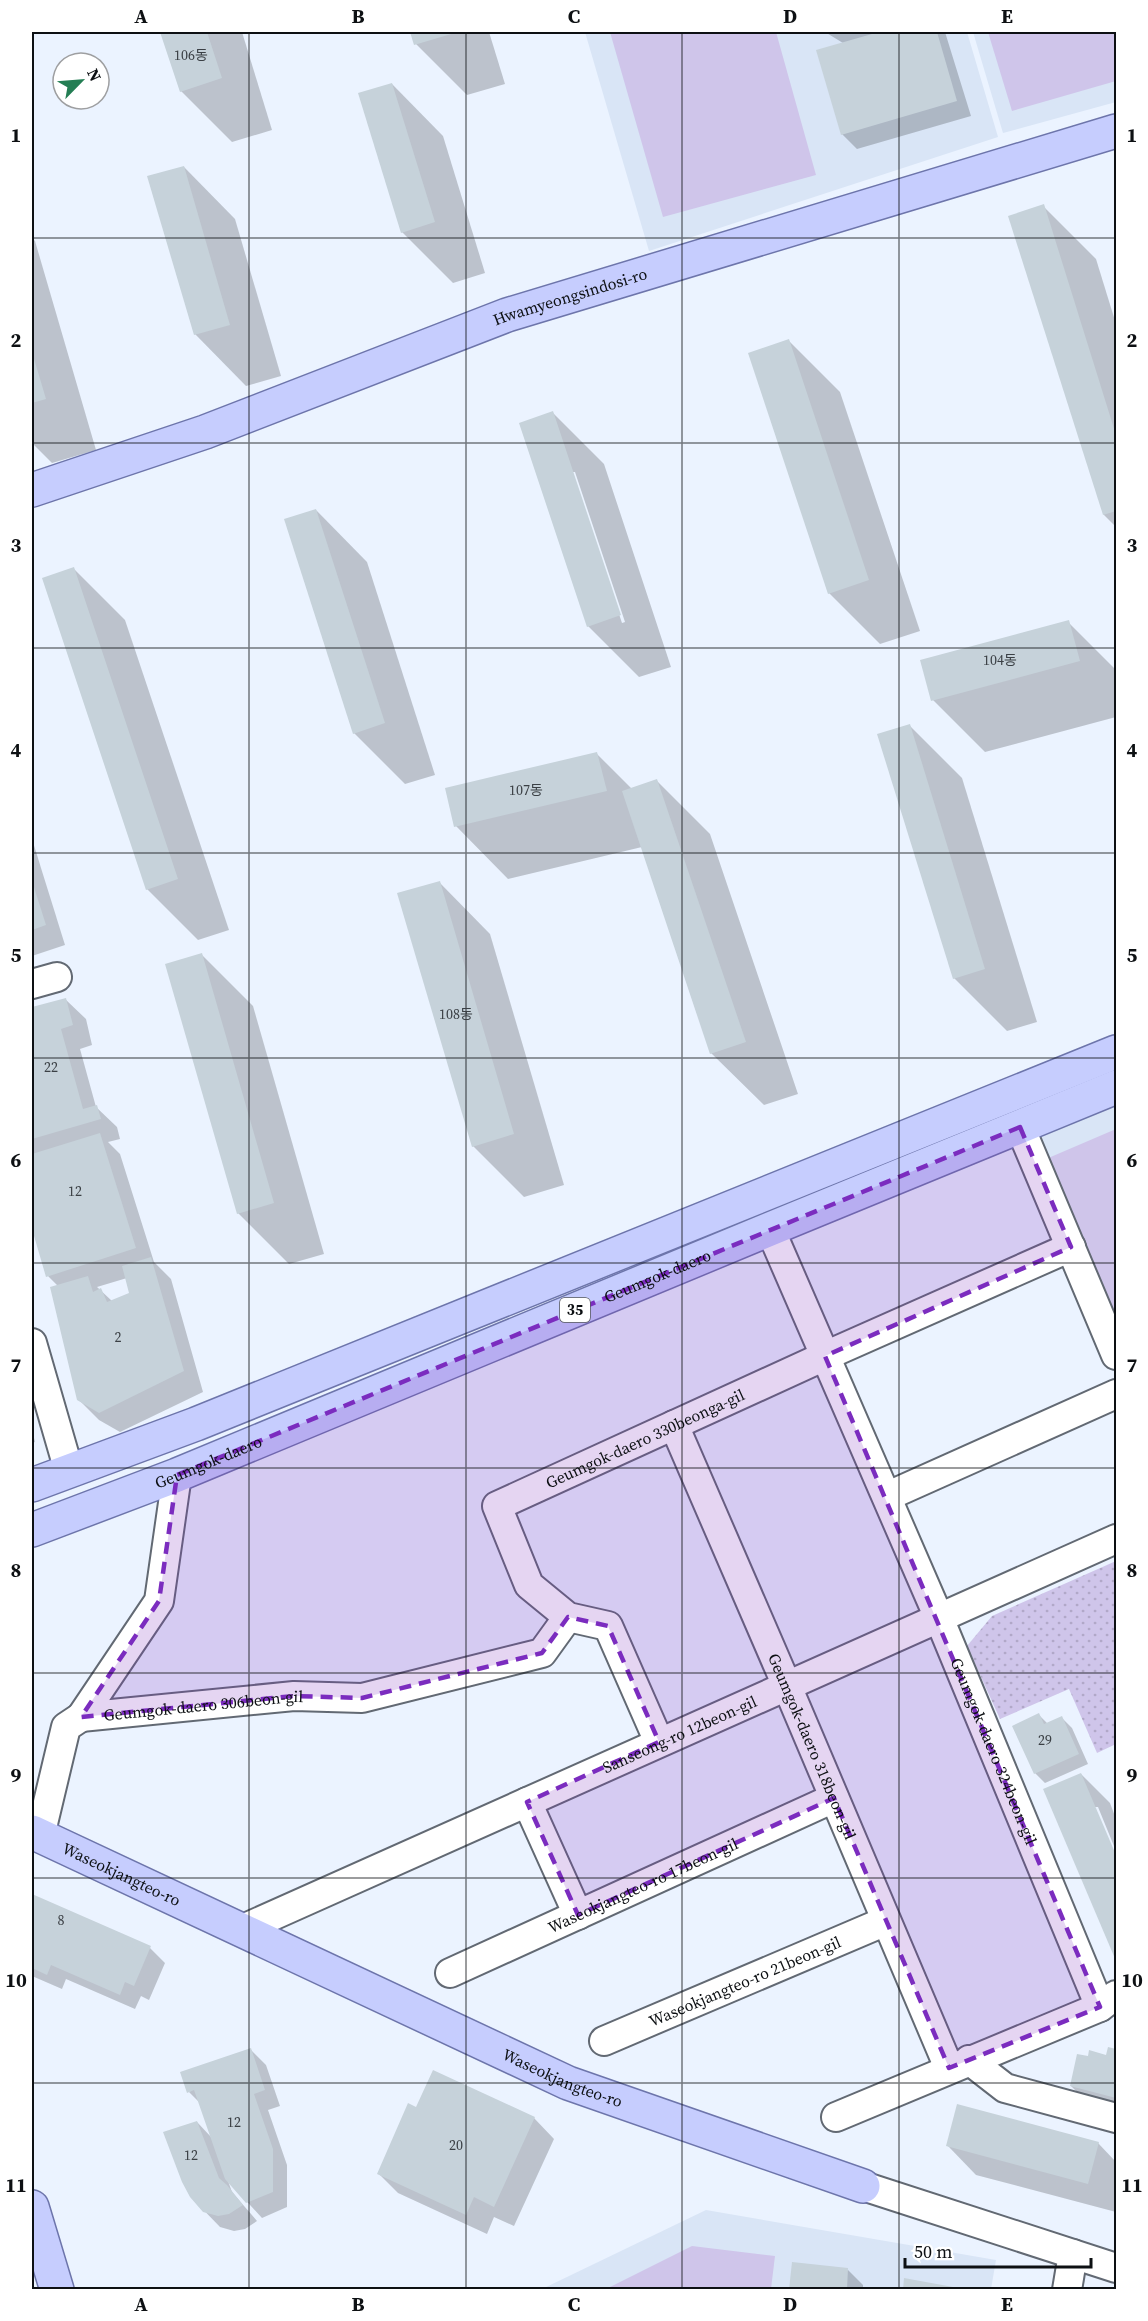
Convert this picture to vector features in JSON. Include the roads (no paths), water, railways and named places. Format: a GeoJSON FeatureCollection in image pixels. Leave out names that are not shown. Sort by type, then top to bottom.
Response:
{"type":"FeatureCollection","features":[{"type":"Feature","properties":{"kind":"main road","name":"Hwamyeongsindosi-ro"},"geometry":{"type":"LineString","coordinates":[[32,490],[205,432],[507,315],[1116,131]]}},
{"type":"Feature","properties":{"kind":"main road","name":"Geumgok-daero"},"geometry":{"type":"LineString","coordinates":[[32,1485],[207,1420],[1116,1052]]}},
{"type":"Feature","properties":{"kind":"main road","name":"Geumgok-daero"},"geometry":{"type":"LineString","coordinates":[[32,1530],[177,1475],[770,1228],[1116,1087]]}},
{"type":"Feature","properties":{"kind":"main road","name":"Waseokjangteo-ro"},"geometry":{"type":"LineString","coordinates":[[36,1834],[568,2083],[863,2186]]}},
{"type":"Feature","properties":{"kind":"main road"},"geometry":{"type":"LineString","coordinates":[[32,2207],[57,2289]]}},
{"type":"Feature","properties":{"kind":"street"},"geometry":{"type":"LineString","coordinates":[[1020,1127],[1116,1355]]}},
{"type":"Feature","properties":{"kind":"street","name":"Geumgok-daero 324beon-gil"},"geometry":{"type":"LineString","coordinates":[[770,1228],[939,1618],[1111,2003]]}},
{"type":"Feature","properties":{"kind":"street","name":"Geumgok-daero 330beonga-gil"},"geometry":{"type":"LineString","coordinates":[[659,1743],[608,1626],[568,1617],[530,1585],[497,1506],[825,1356],[1071,1247]]}},
{"type":"Feature","properties":{"kind":"street"},"geometry":{"type":"LineString","coordinates":[[32,1343],[69,1471]]}},
{"type":"Feature","properties":{"kind":"street"},"geometry":{"type":"LineString","coordinates":[[888,1496],[1116,1394]]}},
{"type":"Feature","properties":{"kind":"street","name":"Geumgok-daero 318beon-gil"},"geometry":{"type":"LineString","coordinates":[[674,1425],[788,1686],[886,1921],[959,2064]]}},
{"type":"Feature","properties":{"kind":"street","name":"Geumgok-daero 306beon-gil"},"geometry":{"type":"LineString","coordinates":[[81,1717],[159,1601],[177,1475]]}},
{"type":"Feature","properties":{"kind":"street","name":"Sanseong-ro 12beon-gil"},"geometry":{"type":"LineString","coordinates":[[243,1929],[1116,1539]]}},
{"type":"Feature","properties":{"kind":"street","name":"Geumgok-daero 306beon-gil"},"geometry":{"type":"LineString","coordinates":[[81,1717],[294,1696],[362,1698],[542,1653],[568,1617]]}},
{"type":"Feature","properties":{"kind":"street"},"geometry":{"type":"LineString","coordinates":[[36,1834],[66,1727],[81,1717]]}},
{"type":"Feature","properties":{"kind":"street","name":"Waseokjangteo-ro 17beon-gil"},"geometry":{"type":"LineString","coordinates":[[450,1973],[834,1798]]}},
{"type":"Feature","properties":{"kind":"street"},"geometry":{"type":"LineString","coordinates":[[527,1802],[578,1915]]}},
{"type":"Feature","properties":{"kind":"street","name":"Waseokjangteo-ro 21beon-gil"},"geometry":{"type":"LineString","coordinates":[[604,2042],[886,1921]]}},
{"type":"Feature","properties":{"kind":"street"},"geometry":{"type":"LineString","coordinates":[[836,2117],[959,2064],[1111,2003]]}},
{"type":"Feature","properties":{"kind":"street"},"geometry":{"type":"LineString","coordinates":[[959,2064],[1005,2088],[1116,2118]]}},
{"type":"Feature","properties":{"kind":"street","name":"Waseokjangteo-ro"},"geometry":{"type":"LineString","coordinates":[[863,2186],[1116,2268]]}},
{"type":"Feature","properties":{"kind":"street"},"geometry":{"type":"LineString","coordinates":[[1068,2289],[1073,2254]]}}]}
